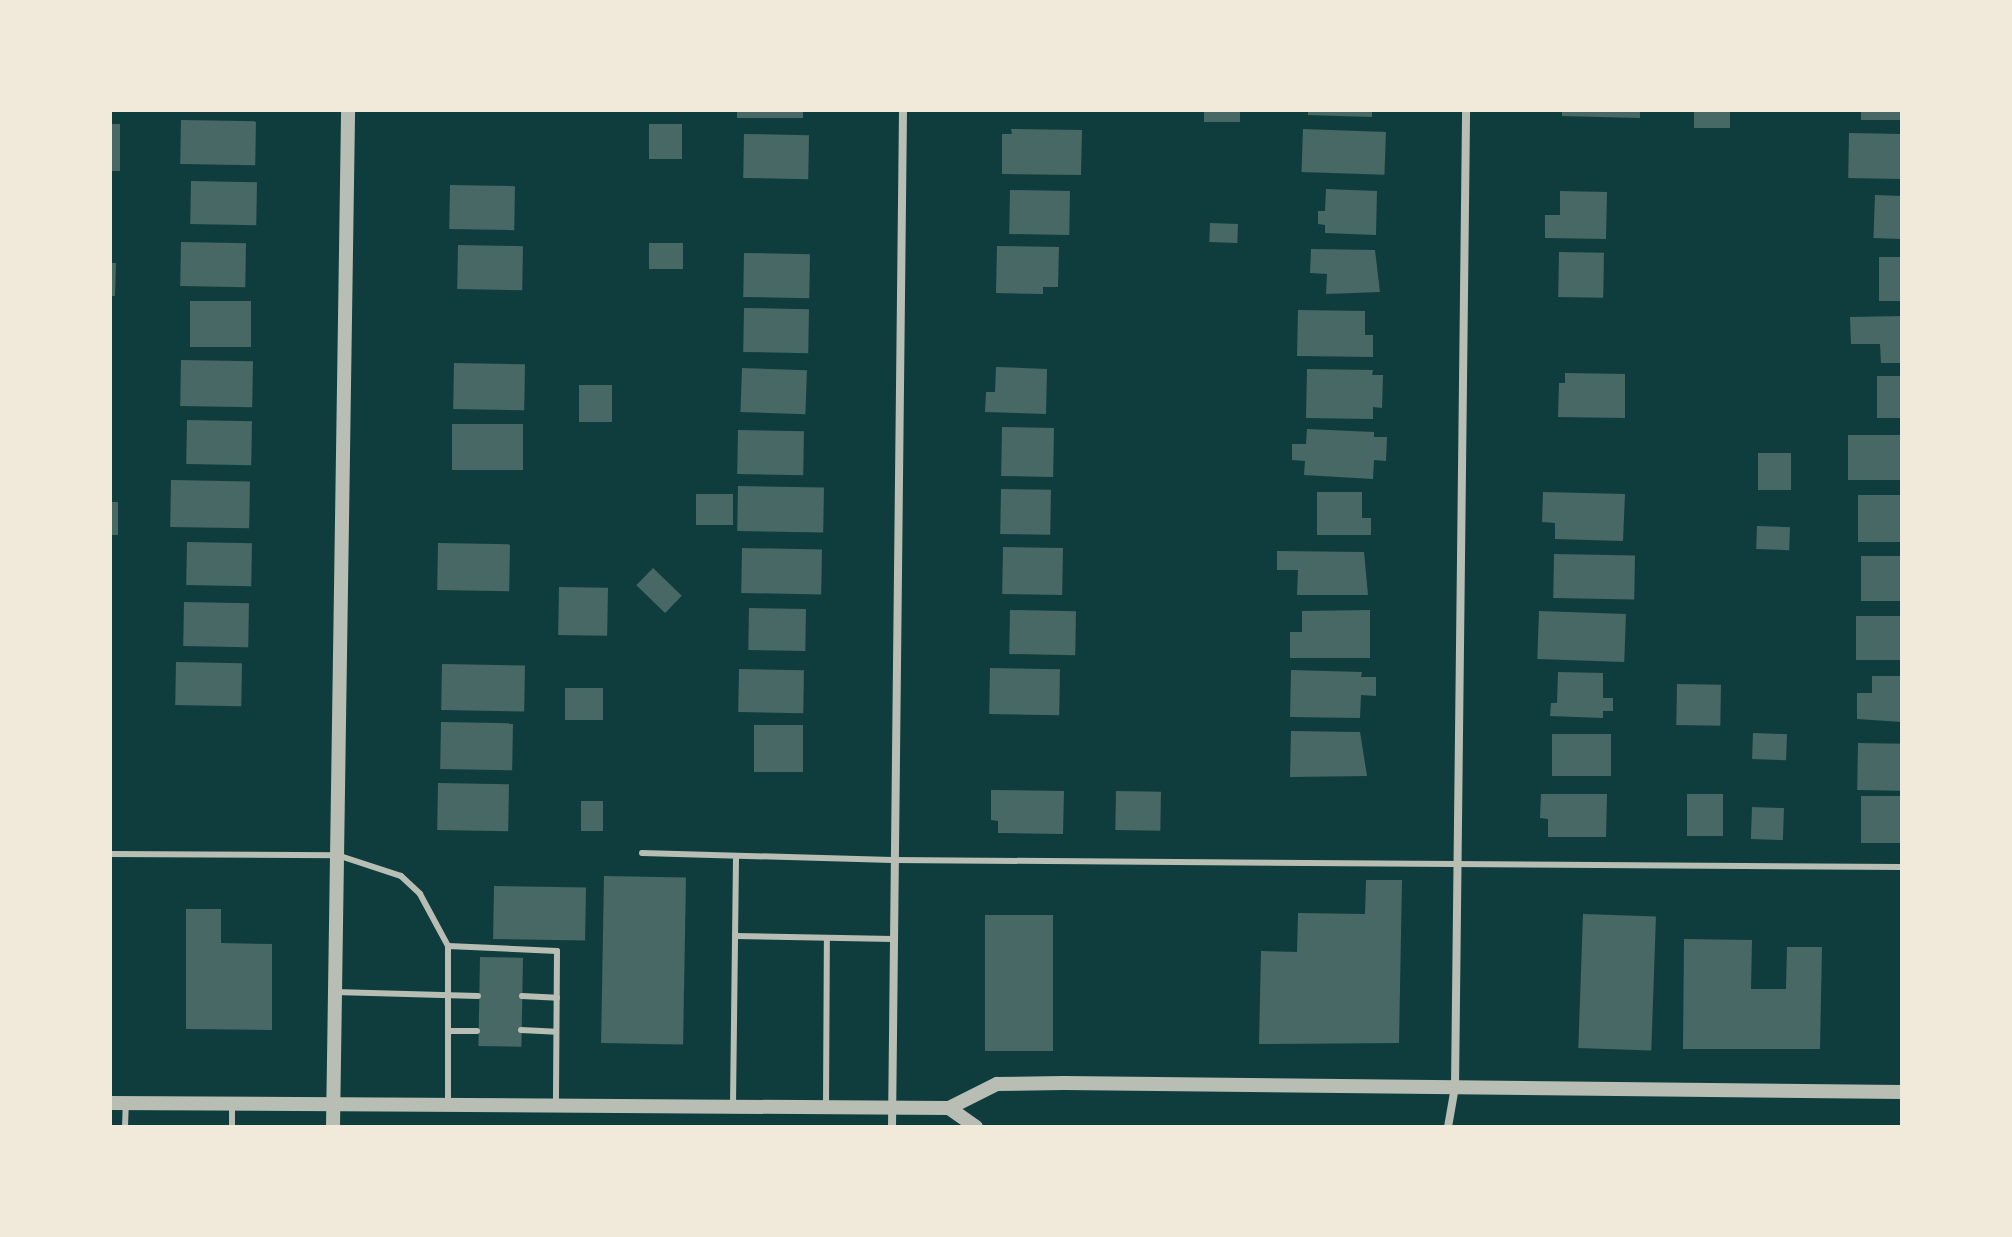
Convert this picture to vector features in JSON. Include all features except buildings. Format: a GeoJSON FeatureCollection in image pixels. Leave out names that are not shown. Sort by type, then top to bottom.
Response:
{"type":"FeatureCollection","features":[{"type":"Feature","properties":{"kind":"street"},"geometry":{"type":"LineString","coordinates":[[333,1127],[348,110]]}},
{"type":"Feature","properties":{"kind":"street"},"geometry":{"type":"LineString","coordinates":[[892,1127],[892,860],[903,110]]}},
{"type":"Feature","properties":{"kind":"street"},"geometry":{"type":"LineString","coordinates":[[1448,1127],[1455,1087],[1455,864],[1466,110]]}},
{"type":"Feature","properties":{"kind":"street"},"geometry":{"type":"LineString","coordinates":[[110,1103],[556,1109],[949,1108],[997,1084],[1902,1092]]}},
{"type":"Feature","properties":{"kind":"street"},"geometry":{"type":"LineString","coordinates":[[949,1108],[976,1127]]}},
{"type":"Feature","properties":{"kind":"lane"},"geometry":{"type":"LineString","coordinates":[[642,853],[892,860],[1902,867]]}},
{"type":"Feature","properties":{"kind":"lane"},"geometry":{"type":"LineString","coordinates":[[110,854],[337,855],[401,876],[420,894],[448,946],[448,1107]]}},
{"type":"Feature","properties":{"kind":"lane"},"geometry":{"type":"LineString","coordinates":[[733,1109],[736,856]]}},
{"type":"Feature","properties":{"kind":"lane"},"geometry":{"type":"LineString","coordinates":[[735,936],[893,939]]}},
{"type":"Feature","properties":{"kind":"lane"},"geometry":{"type":"LineString","coordinates":[[826,1109],[827,938]]}},
{"type":"Feature","properties":{"kind":"lane"},"geometry":{"type":"LineString","coordinates":[[448,946],[557,951],[556,1109]]}},
{"type":"Feature","properties":{"kind":"lane"},"geometry":{"type":"LineString","coordinates":[[335,992],[478,996]]}},
{"type":"Feature","properties":{"kind":"lane"},"geometry":{"type":"LineString","coordinates":[[522,996],[557,998]]}},
{"type":"Feature","properties":{"kind":"lane"},"geometry":{"type":"LineString","coordinates":[[521,1030],[556,1032]]}},
{"type":"Feature","properties":{"kind":"lane"},"geometry":{"type":"LineString","coordinates":[[448,1031],[477,1031]]}},
{"type":"Feature","properties":{"kind":"lane"},"geometry":{"type":"LineString","coordinates":[[125,1127],[126,1103]]}},
{"type":"Feature","properties":{"kind":"lane"},"geometry":{"type":"LineString","coordinates":[[232,1105],[232,1127]]}}]}
